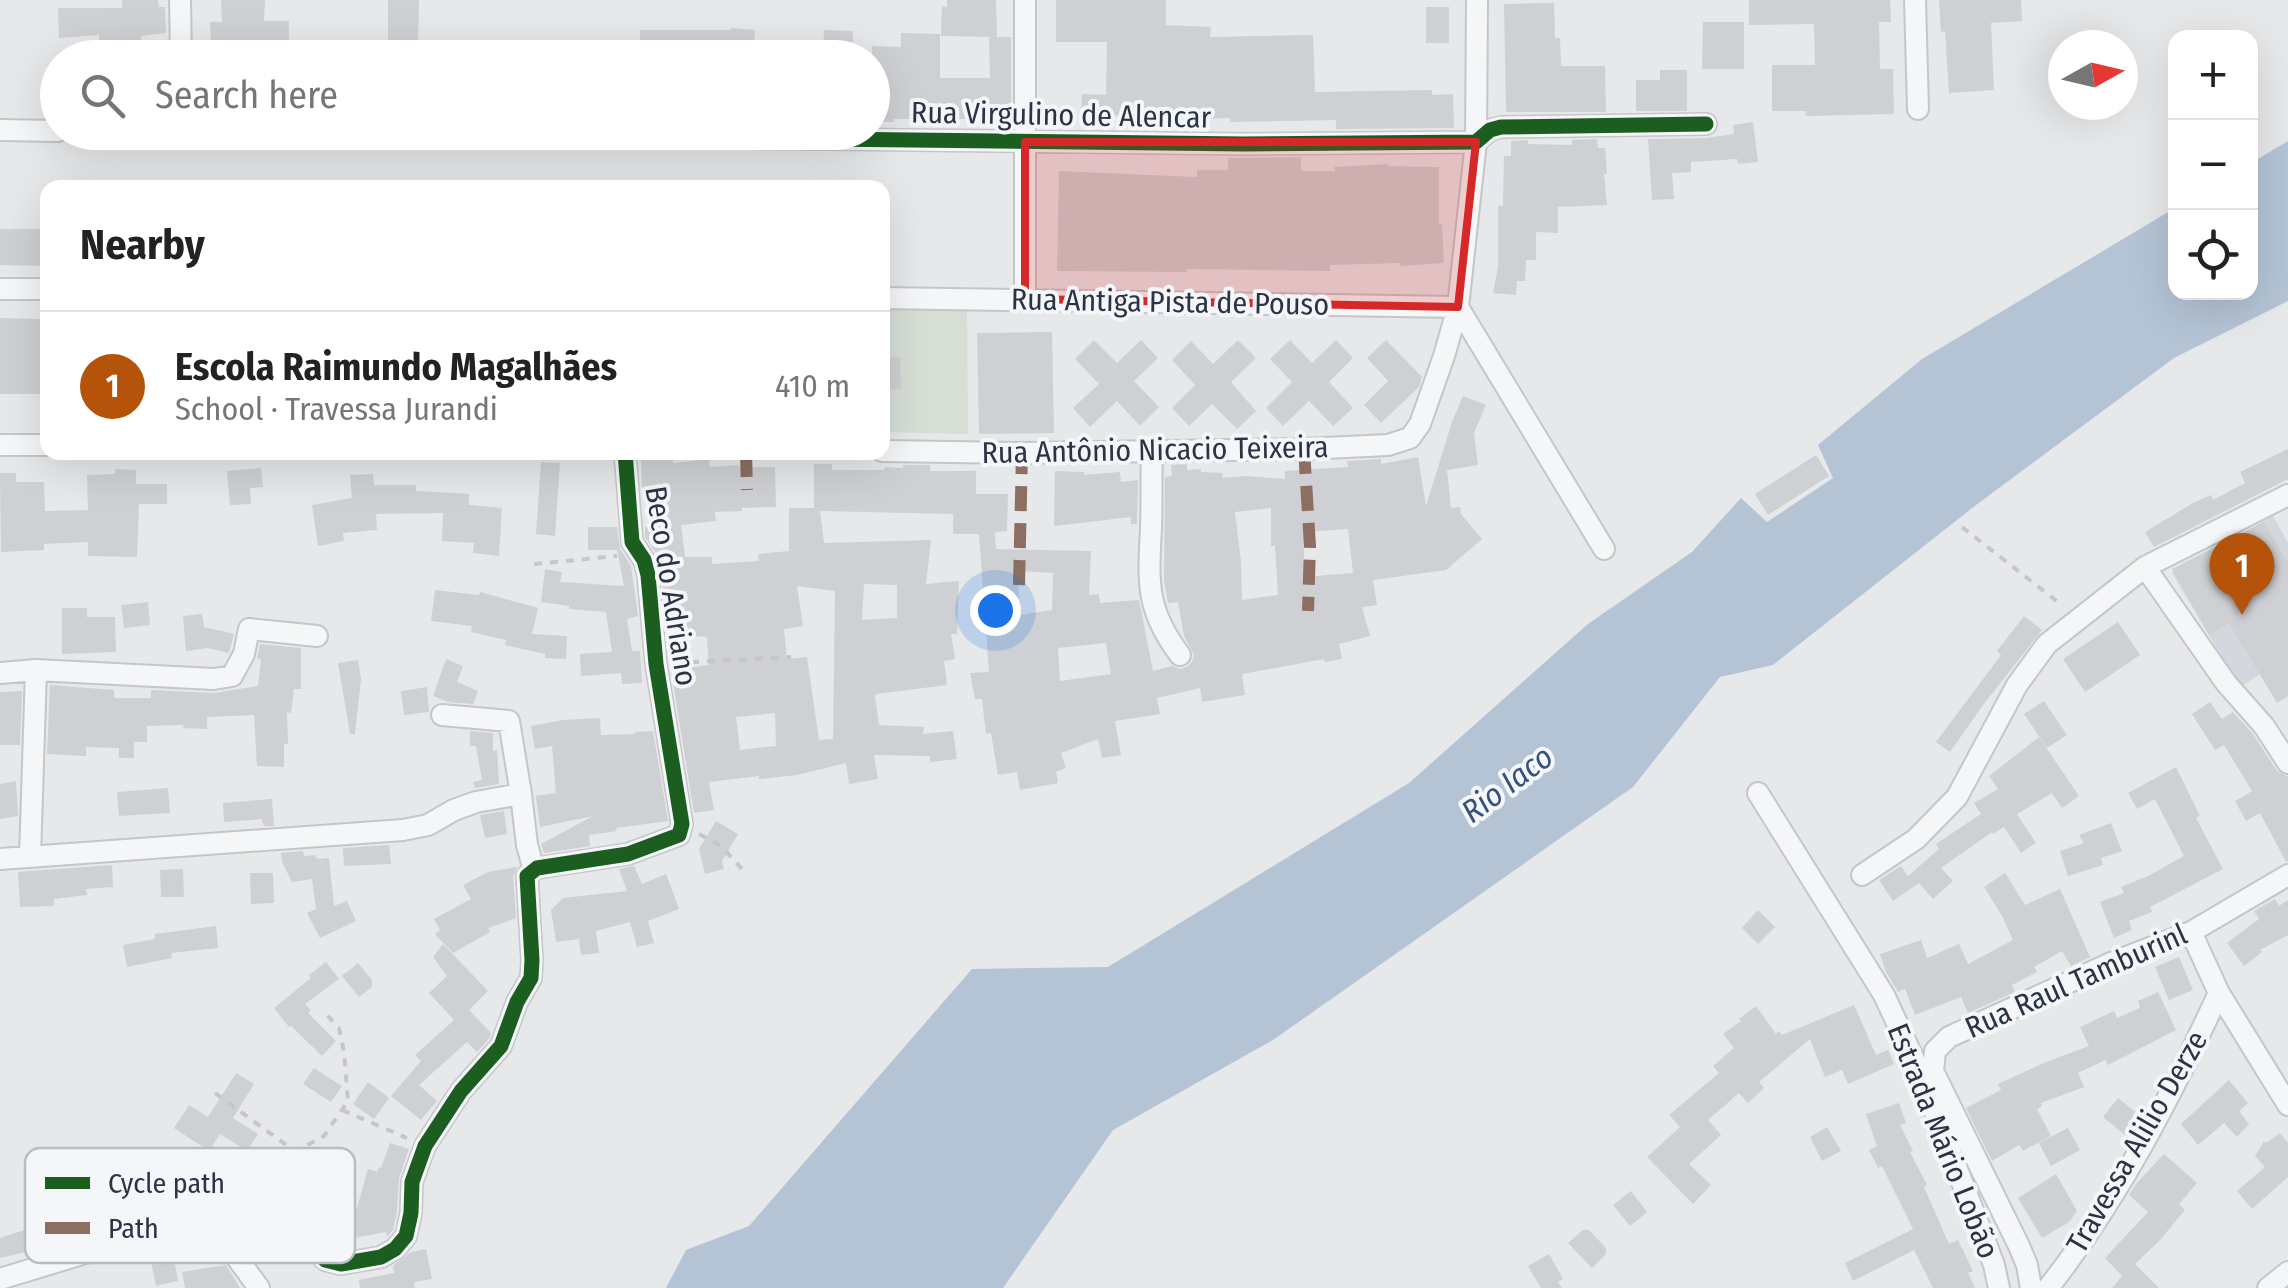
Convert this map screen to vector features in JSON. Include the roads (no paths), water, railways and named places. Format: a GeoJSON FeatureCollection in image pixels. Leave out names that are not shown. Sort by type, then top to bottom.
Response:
{"type":"FeatureCollection","features":[{"type":"Feature","properties":{"kind":"street"},"geometry":{"type":"LineString","coordinates":[[180,0],[181,40]]}},
{"type":"Feature","properties":{"kind":"street"},"geometry":{"type":"LineString","coordinates":[[1025,0],[1025,299]]}},
{"type":"Feature","properties":{"kind":"street"},"geometry":{"type":"LineString","coordinates":[[1477,0],[1476,142],[1458,307],[1604,549]]}},
{"type":"Feature","properties":{"kind":"street"},"geometry":{"type":"LineString","coordinates":[[1914,0],[1918,109]]}},
{"type":"Feature","properties":{"kind":"street","name":"Rua Virgulino de Alencar"},"geometry":{"type":"LineString","coordinates":[[890,140],[1476,142],[1490,130],[1501,127],[1706,124]]}},
{"type":"Feature","properties":{"kind":"street"},"geometry":{"type":"LineString","coordinates":[[0,130],[40,131]]}},
{"type":"Feature","properties":{"kind":"street"},"geometry":{"type":"LineString","coordinates":[[0,289],[40,289]]}},
{"type":"Feature","properties":{"kind":"street","name":"Rua Antiga Pista de Pouso"},"geometry":{"type":"LineString","coordinates":[[890,298],[1458,307]]}},
{"type":"Feature","properties":{"kind":"street","name":"Rua Antônio Nicacio Teixeira"},"geometry":{"type":"LineString","coordinates":[[890,451],[1022,453],[1388,445],[1410,438],[1420,424],[1458,307]]}},
{"type":"Feature","properties":{"kind":"street"},"geometry":{"type":"LineString","coordinates":[[0,444],[40,445]]}},
{"type":"Feature","properties":{"kind":"street"},"geometry":{"type":"LineString","coordinates":[[1152,451],[1150,592],[1158,620],[1180,655]]}},
{"type":"Feature","properties":{"kind":"street","name":"Beco do Adriano"},"geometry":{"type":"LineString","coordinates":[[534,870],[628,854],[679,835],[682,824],[656,664],[648,575],[632,542],[625,460]]}},
{"type":"Feature","properties":{"kind":"street"},"geometry":{"type":"LineString","coordinates":[[1862,876],[1916,839],[1957,797],[2000,714],[2047,644],[2145,567],[2288,495]]}},
{"type":"Feature","properties":{"kind":"street"},"geometry":{"type":"LineString","coordinates":[[2145,567],[2288,763]]}},
{"type":"Feature","properties":{"kind":"street"},"geometry":{"type":"LineString","coordinates":[[0,673],[36,670],[214,680],[232,676],[244,654],[249,628],[316,636]]}},
{"type":"Feature","properties":{"kind":"street"},"geometry":{"type":"LineString","coordinates":[[30,857],[36,670]]}},
{"type":"Feature","properties":{"kind":"street"},"geometry":{"type":"LineString","coordinates":[[355,1262],[380,1258],[406,1236],[412,1182],[425,1146],[462,1091],[501,1046],[517,1002],[531,978],[526,876],[534,870],[509,720],[442,715]]}},
{"type":"Feature","properties":{"kind":"street","name":"Estrada Mário Lobão"},"geometry":{"type":"LineString","coordinates":[[1758,793],[1884,995],[1916,1064],[1983,1236],[1998,1288]]}},
{"type":"Feature","properties":{"kind":"street"},"geometry":{"type":"LineString","coordinates":[[0,859],[404,830],[428,825],[476,802],[521,794]]}},
{"type":"Feature","properties":{"kind":"street","name":"Rua Raul Tamburinl"},"geometry":{"type":"LineString","coordinates":[[2031,1288],[2019,1246],[1932,1071],[1935,1050],[1948,1037],[2110,963],[2191,932],[2288,875]]}},
{"type":"Feature","properties":{"kind":"street"},"geometry":{"type":"LineString","coordinates":[[2191,932],[2220,993],[2288,1106]]}},
{"type":"Feature","properties":{"kind":"street","name":"Travessa Alilio Derze"},"geometry":{"type":"LineString","coordinates":[[2048,1288],[2098,1220],[2145,1140],[2220,993]]}},
{"type":"Feature","properties":{"kind":"street"},"geometry":{"type":"LineString","coordinates":[[0,1279],[53,1263]]}},
{"type":"Feature","properties":{"kind":"street"},"geometry":{"type":"LineString","coordinates":[[240,1263],[258,1288]]}},
{"type":"Feature","properties":{"kind":"street"},"geometry":{"type":"LineString","coordinates":[[2268,1288],[2288,1272]]}},
{"type":"Feature","properties":{"kind":"water","name":"Rio Iaco"},"geometry":{"type":"Polygon","coordinates":[[[2288,141],[2288,301],[2174,358],[1976,505],[1773,665],[1720,677],[1633,787],[1273,1040],[1113,1130],[1003,1288],[666,1288],[686,1250],[749,1226],[972,969],[1108,967],[1409,783],[1588,624],[1692,552],[1741,498],[1767,522],[1833,478],[1818,445],[1922,359],[2168,212],[2168,300],[2258,300],[2258,159],[2288,141]]]}},
{"type":"Feature","properties":{"kind":"place","name":"Escola Raimundo Magalhães"},"geometry":{"type":"Point","coordinates":[2242,615]}}]}
